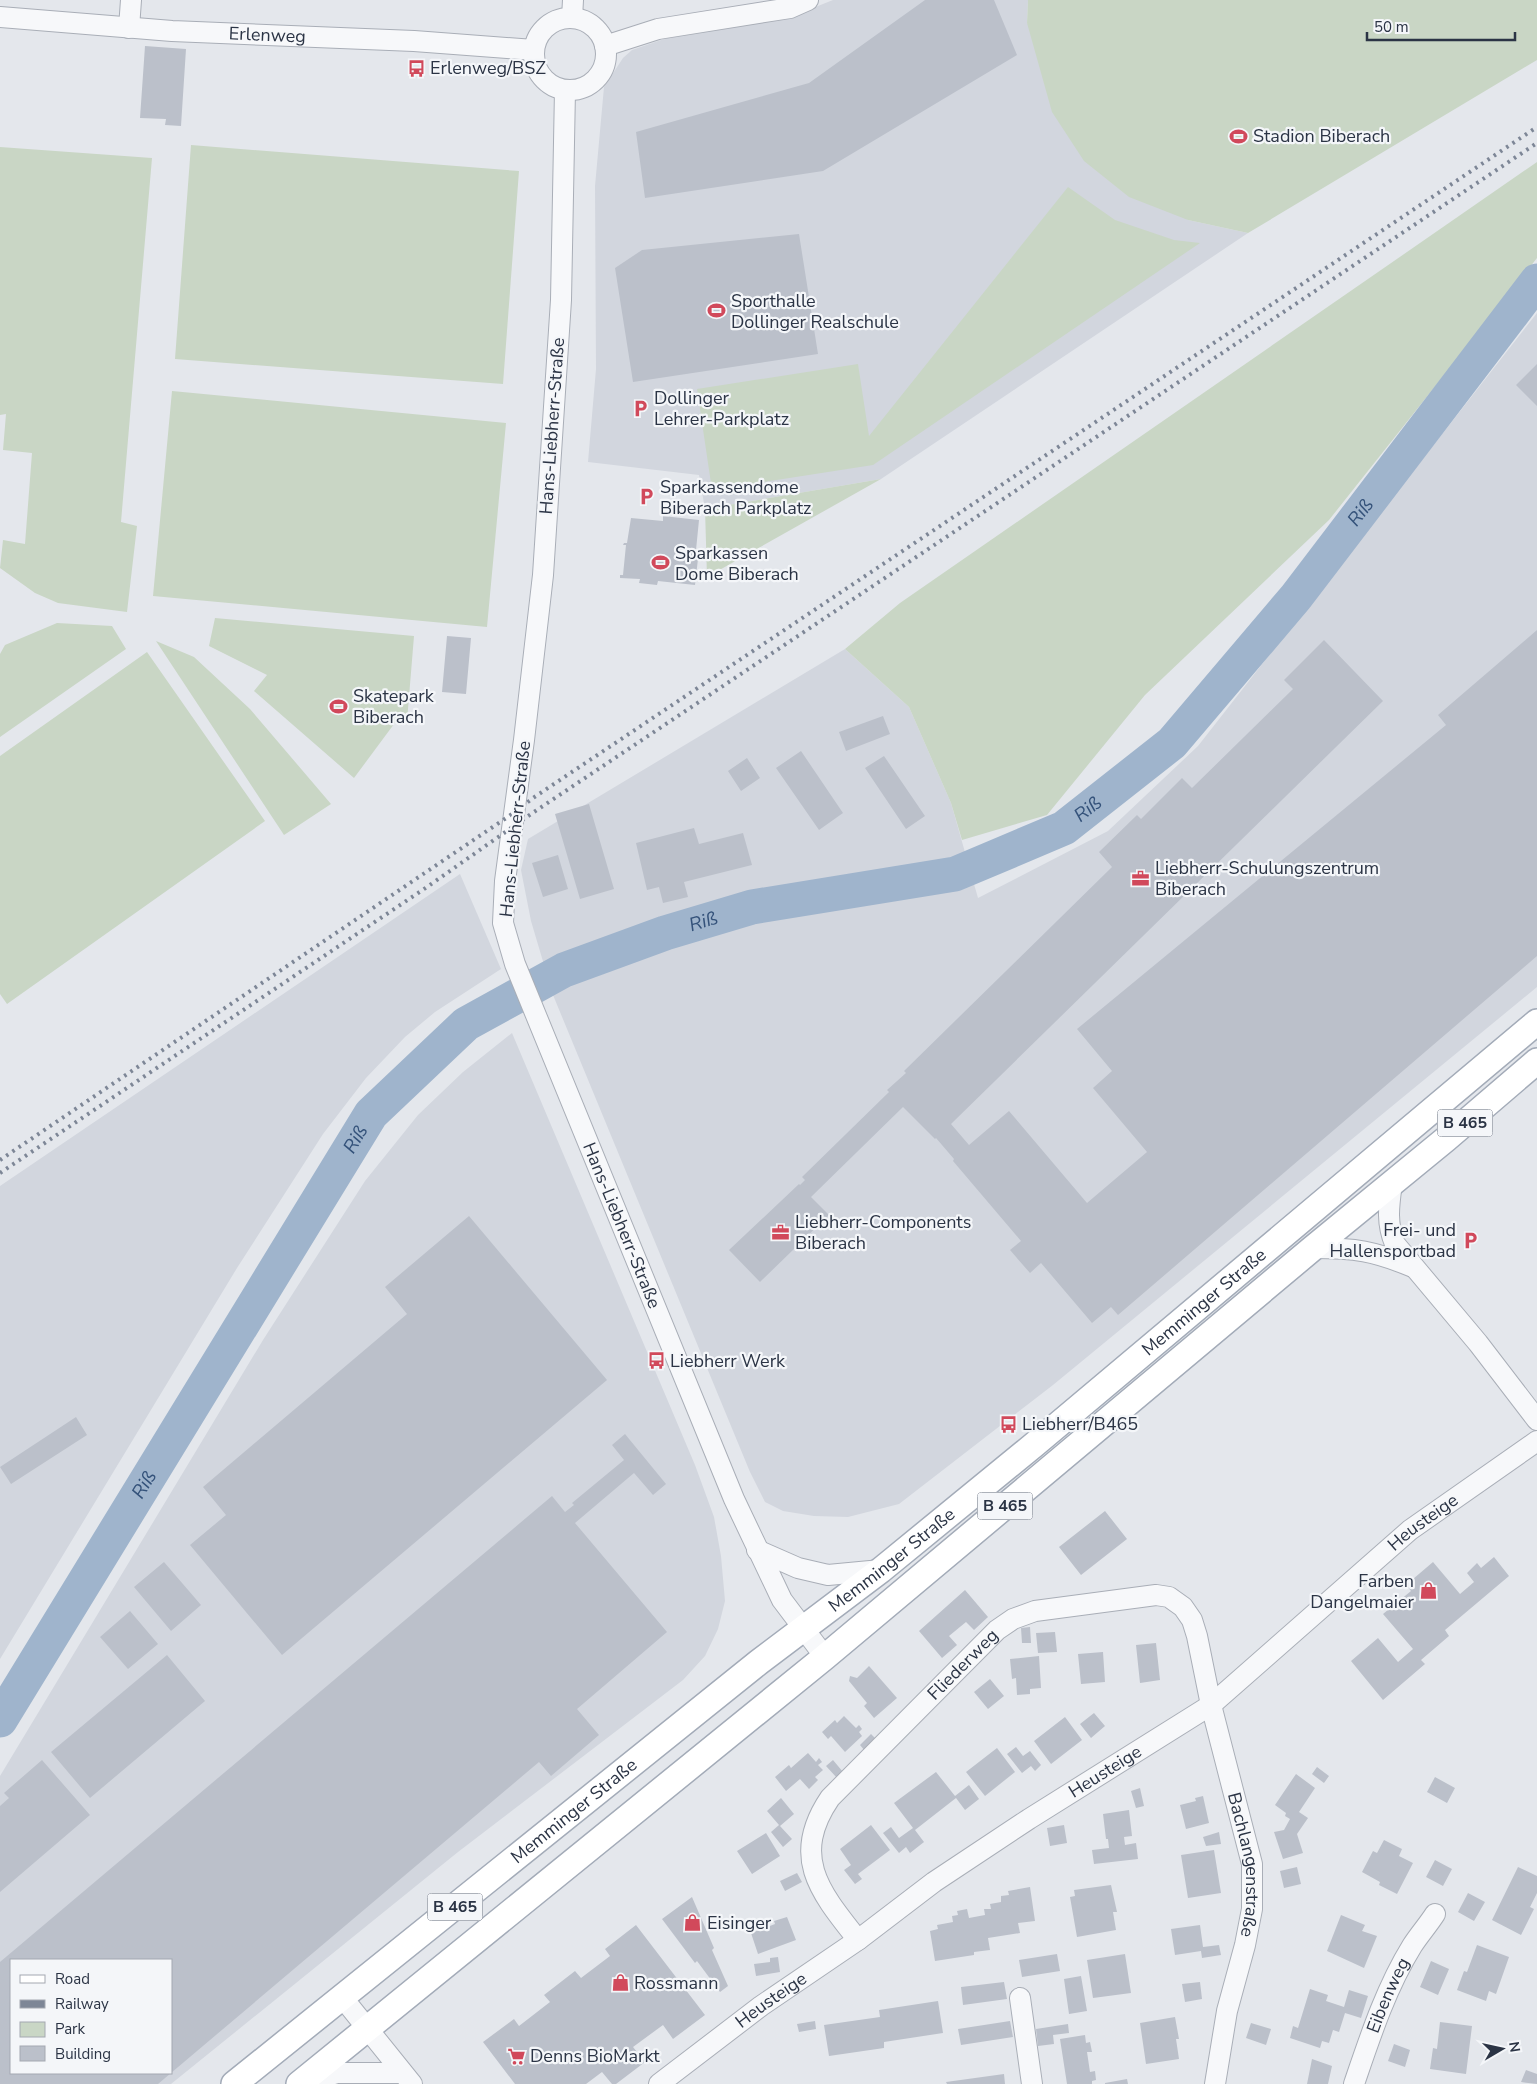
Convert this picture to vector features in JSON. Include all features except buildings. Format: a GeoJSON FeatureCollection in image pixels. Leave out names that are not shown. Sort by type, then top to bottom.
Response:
{"type":"FeatureCollection","features":[{"type":"Feature","properties":{"kind":"main road","name":"Memminger Straße"},"geometry":{"type":"LineString","coordinates":[[234,2084],[759,1662],[881,1570],[1027,1450],[1537,1022]]}},
{"type":"Feature","properties":{"kind":"main road","name":"Memminger Straße"},"geometry":{"type":"LineString","coordinates":[[300,2084],[825,1657],[1313,1248],[1446,1140],[1537,1061]]}},
{"type":"Feature","properties":{"kind":"street"},"geometry":{"type":"LineString","coordinates":[[129,28],[131,0]]}},
{"type":"Feature","properties":{"kind":"street"},"geometry":{"type":"LineString","coordinates":[[606,46],[658,29],[790,8],[808,0]]}},
{"type":"Feature","properties":{"kind":"street"},"geometry":{"type":"LineString","coordinates":[[573,9],[581,19],[593,26],[606,46],[604,65],[598,77],[580,89],[565,90],[556,87],[542,76],[535,62],[534,50],[542,31],[573,9]]}},
{"type":"Feature","properties":{"kind":"street","name":"Erlenweg"},"geometry":{"type":"LineString","coordinates":[[0,17],[129,28],[414,41],[534,50]]}},
{"type":"Feature","properties":{"kind":"street","name":"Hans-Liebherr-Straße"},"geometry":{"type":"LineString","coordinates":[[565,90],[560,300],[543,575],[529,706],[505,881],[503,923],[515,964],[756,1550],[782,1600],[825,1657]]}},
{"type":"Feature","properties":{"kind":"street"},"geometry":{"type":"LineString","coordinates":[[1392,1183],[1388,1210],[1389,1231],[1395,1244],[1478,1344],[1537,1420]]}},
{"type":"Feature","properties":{"kind":"street"},"geometry":{"type":"LineString","coordinates":[[1313,1248],[1347,1248],[1365,1251],[1383,1255],[1413,1267]]}},
{"type":"Feature","properties":{"kind":"street","name":"Heusteige"},"geometry":{"type":"LineString","coordinates":[[659,2084],[761,2006],[858,1940],[934,1882],[1029,1819],[1211,1705],[1410,1530],[1537,1441]]}},
{"type":"Feature","properties":{"kind":"street"},"geometry":{"type":"LineString","coordinates":[[756,1550],[798,1568],[828,1574],[881,1570]]}},
{"type":"Feature","properties":{"kind":"street","name":"Fliederweg"},"geometry":{"type":"LineString","coordinates":[[858,1940],[837,1914],[816,1882],[811,1850],[814,1829],[820,1812],[842,1785],[998,1630],[1012,1619],[1036,1611],[1156,1595],[1169,1596],[1183,1607],[1192,1620],[1211,1705]]}},
{"type":"Feature","properties":{"kind":"street","name":"Bachlangenstraße"},"geometry":{"type":"LineString","coordinates":[[1211,1705],[1252,1864],[1252,1909],[1245,1945],[1227,2011],[1215,2084]]}},
{"type":"Feature","properties":{"kind":"street","name":"Eibenweg"},"geometry":{"type":"LineString","coordinates":[[1354,2084],[1372,2030],[1391,1988],[1412,1946],[1435,1914]]}},
{"type":"Feature","properties":{"kind":"street"},"geometry":{"type":"LineString","coordinates":[[342,1997],[407,2078]]}},
{"type":"Feature","properties":{"kind":"street"},"geometry":{"type":"LineString","coordinates":[[1020,1998],[1032,2084]]}},
{"type":"Feature","properties":{"kind":"street"},"geometry":{"type":"LineString","coordinates":[[300,2084],[337,2073],[407,2078]]}},
{"type":"Feature","properties":{"kind":"shaded area"},"geometry":{"type":"Polygon","coordinates":[[[833,0],[1028,0],[1027,23],[1188,220],[1248,233],[881,479],[705,509],[699,475],[588,462],[596,369],[595,186],[604,87],[623,58],[632,50],[667,38],[788,18],[833,0]]]}},
{"type":"Feature","properties":{"kind":"shaded area"},"geometry":{"type":"Polygon","coordinates":[[[1537,313],[1537,987],[1053,1385],[899,1504],[848,1517],[814,1516],[783,1511],[765,1502],[750,1472],[553,995],[531,921],[521,870],[528,839],[845,649],[909,707],[951,803],[978,898],[1108,831],[1198,746],[1537,313]]]}},
{"type":"Feature","properties":{"kind":"shaded area"},"geometry":{"type":"Polygon","coordinates":[[[460,874],[501,969],[435,1012],[405,1037],[366,1078],[323,1134],[237,1268],[0,1659],[0,1186],[460,874]]]}},
{"type":"Feature","properties":{"kind":"shaded area"},"geometry":{"type":"Polygon","coordinates":[[[512,1033],[695,1465],[714,1517],[721,1556],[725,1601],[718,1629],[705,1656],[683,1680],[458,1852],[171,2084],[0,2084],[0,1776],[263,1340],[365,1181],[418,1115],[463,1072],[512,1033]]]}},
{"type":"Feature","properties":{"kind":"green space","name":"Stadion Biberach"},"geometry":{"type":"Polygon","coordinates":[[[1028,0],[1537,0],[1537,60],[1248,233],[1188,220],[1129,197],[1084,161],[1052,112],[1027,23],[1028,0]]]}},
{"type":"Feature","properties":{"kind":"green space"},"geometry":{"type":"Polygon","coordinates":[[[191,145],[519,171],[503,384],[175,359],[191,145]]]}},
{"type":"Feature","properties":{"kind":"green space"},"geometry":{"type":"Polygon","coordinates":[[[0,147],[152,158],[121,522],[137,526],[127,612],[58,603],[35,593],[0,568],[3,540],[25,544],[32,453],[3,450],[6,414],[0,415],[0,147]]]}},
{"type":"Feature","properties":{"kind":"green space"},"geometry":{"type":"Polygon","coordinates":[[[1537,162],[1537,258],[1329,520],[1145,695],[1047,815],[962,840],[951,803],[909,707],[845,649],[900,603],[1537,162]]]}},
{"type":"Feature","properties":{"kind":"green space"},"geometry":{"type":"Polygon","coordinates":[[[1068,187],[1115,220],[1174,240],[1200,243],[873,465],[712,490],[697,389],[858,364],[869,436],[1068,187]]]}},
{"type":"Feature","properties":{"kind":"green space"},"geometry":{"type":"Polygon","coordinates":[[[172,391],[506,423],[487,627],[153,596],[172,391]]]}},
{"type":"Feature","properties":{"kind":"green space"},"geometry":{"type":"Polygon","coordinates":[[[881,479],[707,577],[705,509],[881,479]]]}},
{"type":"Feature","properties":{"kind":"green space","name":"Skatepark Biberach"},"geometry":{"type":"Polygon","coordinates":[[[215,618],[414,636],[407,721],[397,720],[354,778],[254,691],[267,675],[209,646],[215,618]]]}},
{"type":"Feature","properties":{"kind":"green space"},"geometry":{"type":"Polygon","coordinates":[[[57,623],[112,626],[126,649],[0,737],[0,654],[5,645],[57,623]]]}},
{"type":"Feature","properties":{"kind":"green space"},"geometry":{"type":"Polygon","coordinates":[[[156,641],[194,657],[250,709],[331,804],[284,835],[156,641]]]}},
{"type":"Feature","properties":{"kind":"green space"},"geometry":{"type":"Polygon","coordinates":[[[147,652],[265,821],[7,1004],[0,994],[0,756],[147,652]]]}},
{"type":"Feature","properties":{"kind":"waterway","name":"Riß"},"geometry":{"type":"LineString","coordinates":[[0,1720],[371,1114],[466,1024],[564,970],[665,933],[752,907],[955,874],[1064,828],[1172,743],[1296,597],[1537,281]]}},
{"type":"Feature","properties":{"kind":"railway"},"geometry":{"type":"LineString","coordinates":[[0,1160],[533,798],[1537,127]]}},
{"type":"Feature","properties":{"kind":"railway"},"geometry":{"type":"LineString","coordinates":[[0,1173],[427,887],[531,814],[1537,143]]}},
{"type":"Feature","properties":{"kind":"place","name":"Erlenweg/BSZ"},"geometry":{"type":"Point","coordinates":[416,68]}},
{"type":"Feature","properties":{"kind":"place","name":"Stadion Biberach"},"geometry":{"type":"Point","coordinates":[1239,136]}},
{"type":"Feature","properties":{"kind":"place","name":"Sporthalle Dollinger Realschule"},"geometry":{"type":"Point","coordinates":[717,311]}},
{"type":"Feature","properties":{"kind":"place","name":"Dollinger Lehrer-Parkplatz"},"geometry":{"type":"Point","coordinates":[640,408]}},
{"type":"Feature","properties":{"kind":"place","name":"Sparkassendome Biberach Parkplatz"},"geometry":{"type":"Point","coordinates":[646,497]}},
{"type":"Feature","properties":{"kind":"place","name":"Sparkassen Dome Biberach"},"geometry":{"type":"Point","coordinates":[661,563]}},
{"type":"Feature","properties":{"kind":"place","name":"Skatepark Biberach"},"geometry":{"type":"Point","coordinates":[339,706]}},
{"type":"Feature","properties":{"kind":"place","name":"Liebherr-Schulungszentrum Biberach"},"geometry":{"type":"Point","coordinates":[1141,878]}},
{"type":"Feature","properties":{"kind":"place","name":"Liebherr-Components Biberach"},"geometry":{"type":"Point","coordinates":[781,1232]}},
{"type":"Feature","properties":{"kind":"place","name":"Frei- und Hallensportbad"},"geometry":{"type":"Point","coordinates":[1470,1240]}},
{"type":"Feature","properties":{"kind":"place","name":"Liebherr Werk"},"geometry":{"type":"Point","coordinates":[656,1361]}},
{"type":"Feature","properties":{"kind":"place","name":"Liebherr/B465"},"geometry":{"type":"Point","coordinates":[1008,1424]}},
{"type":"Feature","properties":{"kind":"place","name":"Farben Dangelmaier"},"geometry":{"type":"Point","coordinates":[1428,1591]}},
{"type":"Feature","properties":{"kind":"place","name":"Eisinger"},"geometry":{"type":"Point","coordinates":[693,1923]}},
{"type":"Feature","properties":{"kind":"place","name":"Rossmann"},"geometry":{"type":"Point","coordinates":[620,1983]}},
{"type":"Feature","properties":{"kind":"place","name":"Denns BioMarkt"},"geometry":{"type":"Point","coordinates":[516,2056]}}]}
